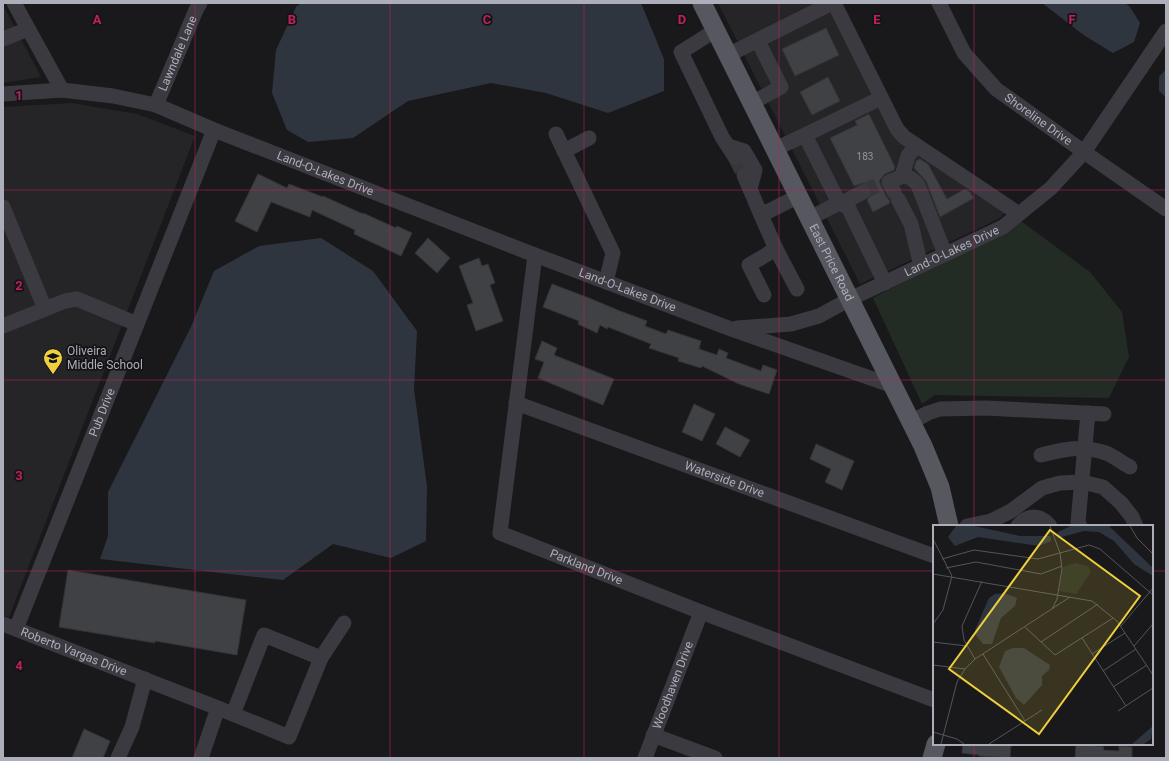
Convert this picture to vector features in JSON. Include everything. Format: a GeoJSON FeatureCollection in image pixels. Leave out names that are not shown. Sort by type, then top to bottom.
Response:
{"type":"FeatureCollection","features":[{"type":"Feature","properties":{"kind":"main road","name":"East Price Road"},"geometry":{"type":"LineString","coordinates":[[702,3],[923,446],[940,487],[949,525]]}},
{"type":"Feature","properties":{"kind":"main road"},"geometry":{"type":"LineString","coordinates":[[932,758],[936,745]]}},
{"type":"Feature","properties":{"kind":"street"},"geometry":{"type":"LineString","coordinates":[[14,3],[62,90]]}},
{"type":"Feature","properties":{"kind":"street"},"geometry":{"type":"LineString","coordinates":[[728,55],[833,3],[897,129],[904,137],[1019,214]]}},
{"type":"Feature","properties":{"kind":"street","name":"Shoreline Drive"},"geometry":{"type":"LineString","coordinates":[[939,3],[964,53],[996,89],[1166,209]]}},
{"type":"Feature","properties":{"kind":"street","name":"Lawndale Lane"},"geometry":{"type":"LineString","coordinates":[[156,105],[197,5]]}},
{"type":"Feature","properties":{"kind":"street"},"geometry":{"type":"LineString","coordinates":[[3,39],[28,29]]}},
{"type":"Feature","properties":{"kind":"street"},"geometry":{"type":"LineString","coordinates":[[716,30],[681,52],[722,137],[732,152],[744,151],[754,170],[750,189]]}},
{"type":"Feature","properties":{"kind":"street","name":"Land-O-Lakes Drive"},"geometry":{"type":"LineString","coordinates":[[3,94],[62,90],[113,96],[156,105],[214,130],[730,329],[791,324],[818,316],[850,299],[1003,227],[1051,188],[1084,152],[1166,31]]}},
{"type":"Feature","properties":{"kind":"street"},"geometry":{"type":"LineString","coordinates":[[752,103],[781,87],[758,41]]}},
{"type":"Feature","properties":{"kind":"street"},"geometry":{"type":"LineString","coordinates":[[775,149],[881,98]]}},
{"type":"Feature","properties":{"kind":"street","name":"Pub Drive"},"geometry":{"type":"LineString","coordinates":[[10,626],[137,324],[214,130]]}},
{"type":"Feature","properties":{"kind":"street"},"geometry":{"type":"LineString","coordinates":[[556,134],[613,253],[606,282]]}},
{"type":"Feature","properties":{"kind":"street"},"geometry":{"type":"LineString","coordinates":[[805,134],[841,204],[848,207],[885,283]]}},
{"type":"Feature","properties":{"kind":"street"},"geometry":{"type":"LineString","coordinates":[[564,151],[589,138]]}},
{"type":"Feature","properties":{"kind":"street"},"geometry":{"type":"LineString","coordinates":[[893,187],[908,156],[916,145]]}},
{"type":"Feature","properties":{"kind":"street"},"geometry":{"type":"LineString","coordinates":[[744,175],[776,249],[797,289]]}},
{"type":"Feature","properties":{"kind":"street"},"geometry":{"type":"LineString","coordinates":[[893,187],[908,176],[918,185],[945,254]]}},
{"type":"Feature","properties":{"kind":"street"},"geometry":{"type":"LineString","coordinates":[[893,187],[911,224],[918,258],[922,265]]}},
{"type":"Feature","properties":{"kind":"street"},"geometry":{"type":"LineString","coordinates":[[810,218],[863,192]]}},
{"type":"Feature","properties":{"kind":"street"},"geometry":{"type":"LineString","coordinates":[[761,215],[799,196]]}},
{"type":"Feature","properties":{"kind":"street"},"geometry":{"type":"LineString","coordinates":[[3,206],[45,309]]}},
{"type":"Feature","properties":{"kind":"street"},"geometry":{"type":"LineString","coordinates":[[764,295],[749,265],[776,249]]}},
{"type":"Feature","properties":{"kind":"street","name":"Parkland Drive"},"geometry":{"type":"LineString","coordinates":[[535,255],[500,533],[701,612],[933,700]]}},
{"type":"Feature","properties":{"kind":"street"},"geometry":{"type":"LineString","coordinates":[[3,326],[64,301],[77,299],[137,324]]}},
{"type":"Feature","properties":{"kind":"street"},"geometry":{"type":"LineString","coordinates":[[730,329],[892,386]]}},
{"type":"Feature","properties":{"kind":"street","name":"Waterside Drive"},"geometry":{"type":"LineString","coordinates":[[516,403],[933,556]]}},
{"type":"Feature","properties":{"kind":"street"},"geometry":{"type":"LineString","coordinates":[[911,422],[928,413],[940,409],[986,408],[1104,414]]}},
{"type":"Feature","properties":{"kind":"street"},"geometry":{"type":"LineString","coordinates":[[1080,525],[1078,522],[1088,413]]}},
{"type":"Feature","properties":{"kind":"street"},"geometry":{"type":"LineString","coordinates":[[1041,455],[1065,449],[1085,448],[1106,454],[1130,467]]}},
{"type":"Feature","properties":{"kind":"street"},"geometry":{"type":"LineString","coordinates":[[1018,518],[1042,488],[1060,483],[1082,482],[1103,487],[1121,502],[1132,517],[1136,525]]}},
{"type":"Feature","properties":{"kind":"street"},"geometry":{"type":"LineString","coordinates":[[980,525],[992,524],[1018,518],[1034,517],[1046,521],[1049,525]]}},
{"type":"Feature","properties":{"kind":"street","name":"Woodhaven Drive"},"geometry":{"type":"LineString","coordinates":[[645,758],[701,612]]}},
{"type":"Feature","properties":{"kind":"street"},"geometry":{"type":"LineString","coordinates":[[233,714],[264,635],[321,658],[344,623]]}},
{"type":"Feature","properties":{"kind":"street","name":"Roberto Vargas Drive"},"geometry":{"type":"LineString","coordinates":[[10,626],[289,737],[321,658]]}},
{"type":"Feature","properties":{"kind":"street"},"geometry":{"type":"LineString","coordinates":[[118,758],[132,727],[145,679]]}},
{"type":"Feature","properties":{"kind":"street"},"geometry":{"type":"LineString","coordinates":[[201,758],[218,708]]}},
{"type":"Feature","properties":{"kind":"street"},"geometry":{"type":"LineString","coordinates":[[653,735],[715,758]]}},
{"type":"Feature","properties":{"kind":"shaded area"},"geometry":{"type":"Polygon","coordinates":[[[301,3],[641,3],[664,59],[664,91],[608,113],[546,93],[491,83],[408,101],[353,138],[308,142],[287,130],[272,93],[276,50],[296,7],[301,3]]]}},
{"type":"Feature","properties":{"kind":"shaded area"},"geometry":{"type":"Polygon","coordinates":[[[718,3],[839,3],[902,133],[1010,206],[1001,217],[986,225],[860,284],[718,3]]]}},
{"type":"Feature","properties":{"kind":"shaded area"},"geometry":{"type":"Polygon","coordinates":[[[1042,3],[1125,3],[1130,7],[1140,23],[1134,42],[1113,53],[1085,36],[1042,3]]]}},
{"type":"Feature","properties":{"kind":"shaded area"},"geometry":{"type":"Polygon","coordinates":[[[3,5],[41,77],[3,83],[3,5]]]}},
{"type":"Feature","properties":{"kind":"shaded area"},"geometry":{"type":"Polygon","coordinates":[[[1166,69],[1166,97],[1159,91],[1159,77],[1166,69]]]}},
{"type":"Feature","properties":{"kind":"shaded area","name":"Oliveira Middle School"},"geometry":{"type":"Polygon","coordinates":[[[72,103],[137,114],[195,136],[9,617],[3,615],[3,107],[72,103]]]}},
{"type":"Feature","properties":{"kind":"shaded area"},"geometry":{"type":"Polygon","coordinates":[[[1021,221],[1090,272],[1122,312],[1129,357],[1109,398],[935,395],[922,404],[873,298],[1021,221]]]}},
{"type":"Feature","properties":{"kind":"shaded area"},"geometry":{"type":"Polygon","coordinates":[[[321,238],[373,271],[417,331],[414,389],[427,487],[426,541],[391,558],[333,544],[283,580],[100,559],[108,536],[108,492],[191,327],[214,271],[259,246],[321,238]]]}},
{"type":"Feature","properties":{"kind":"building"},"geometry":{"type":"Polygon","coordinates":[[[826,28],[839,55],[795,76],[782,49],[826,28]]]}},
{"type":"Feature","properties":{"kind":"building"},"geometry":{"type":"Polygon","coordinates":[[[828,77],[840,101],[812,115],[800,92],[828,77]]]}},
{"type":"Feature","properties":{"kind":"building"},"geometry":{"type":"Polygon","coordinates":[[[869,114],[895,167],[894,170],[885,174],[879,181],[890,203],[873,212],[867,200],[872,193],[871,187],[864,183],[854,186],[830,138],[857,125],[855,121],[869,114]]]}},
{"type":"Feature","properties":{"kind":"building"},"geometry":{"type":"Polygon","coordinates":[[[920,159],[928,164],[947,199],[965,189],[970,192],[974,198],[940,217],[926,181],[914,168],[916,161],[920,159]]]}},
{"type":"Feature","properties":{"kind":"building"},"geometry":{"type":"Polygon","coordinates":[[[258,174],[287,188],[289,184],[323,196],[396,228],[397,226],[412,233],[401,256],[354,234],[355,230],[312,210],[310,217],[271,202],[257,232],[235,221],[258,174]]]}},
{"type":"Feature","properties":{"kind":"building"},"geometry":{"type":"Polygon","coordinates":[[[428,238],[450,258],[437,273],[415,253],[428,238]]]}},
{"type":"Feature","properties":{"kind":"building"},"geometry":{"type":"Polygon","coordinates":[[[479,258],[482,266],[488,264],[495,283],[490,285],[503,321],[476,331],[467,305],[473,303],[459,266],[479,258]]]}},
{"type":"Feature","properties":{"kind":"building"},"geometry":{"type":"Polygon","coordinates":[[[552,284],[647,321],[645,326],[666,334],[668,330],[701,341],[699,349],[717,355],[719,349],[728,353],[726,358],[761,371],[763,365],[777,370],[769,394],[739,384],[702,366],[701,368],[678,361],[679,358],[649,348],[651,344],[608,327],[607,329],[600,325],[597,333],[578,324],[579,321],[543,307],[552,284]]]}},
{"type":"Feature","properties":{"kind":"building"},"geometry":{"type":"Polygon","coordinates":[[[542,341],[557,348],[554,355],[614,379],[603,405],[538,378],[544,362],[535,359],[542,341]]]}},
{"type":"Feature","properties":{"kind":"building"},"geometry":{"type":"Polygon","coordinates":[[[694,404],[715,414],[702,441],[682,432],[694,404]]]}},
{"type":"Feature","properties":{"kind":"building"},"geometry":{"type":"Polygon","coordinates":[[[725,427],[750,440],[740,457],[716,444],[725,427]]]}},
{"type":"Feature","properties":{"kind":"building"},"geometry":{"type":"Polygon","coordinates":[[[816,444],[854,461],[842,490],[825,482],[831,469],[810,459],[816,444]]]}},
{"type":"Feature","properties":{"kind":"building"},"geometry":{"type":"Polygon","coordinates":[[[68,570],[246,600],[237,655],[59,627],[68,570]]]}},
{"type":"Feature","properties":{"kind":"building"},"geometry":{"type":"Polygon","coordinates":[[[84,729],[110,741],[103,758],[72,758],[84,729]]]}},
{"type":"Feature","properties":{"kind":"building"},"geometry":{"type":"Polygon","coordinates":[[[963,745],[1011,745],[1010,758],[979,756],[962,753],[963,745]]]}},
{"type":"Feature","properties":{"kind":"building"},"geometry":{"type":"Polygon","coordinates":[[[1076,745],[1096,745],[1104,747],[1103,750],[1119,751],[1119,746],[1132,747],[1132,758],[1075,758],[1076,745]]]}},
{"type":"Feature","properties":{"kind":"tunnel"},"geometry":{"type":"LineString","coordinates":[[735,157],[744,175]]}},
{"type":"Feature","properties":{"kind":"tunnel"},"geometry":{"type":"LineString","coordinates":[[863,192],[880,184]]}},
{"type":"Feature","properties":{"kind":"place","name":"Oliveira Middle School"},"geometry":{"type":"Point","coordinates":[53,375]}}]}
